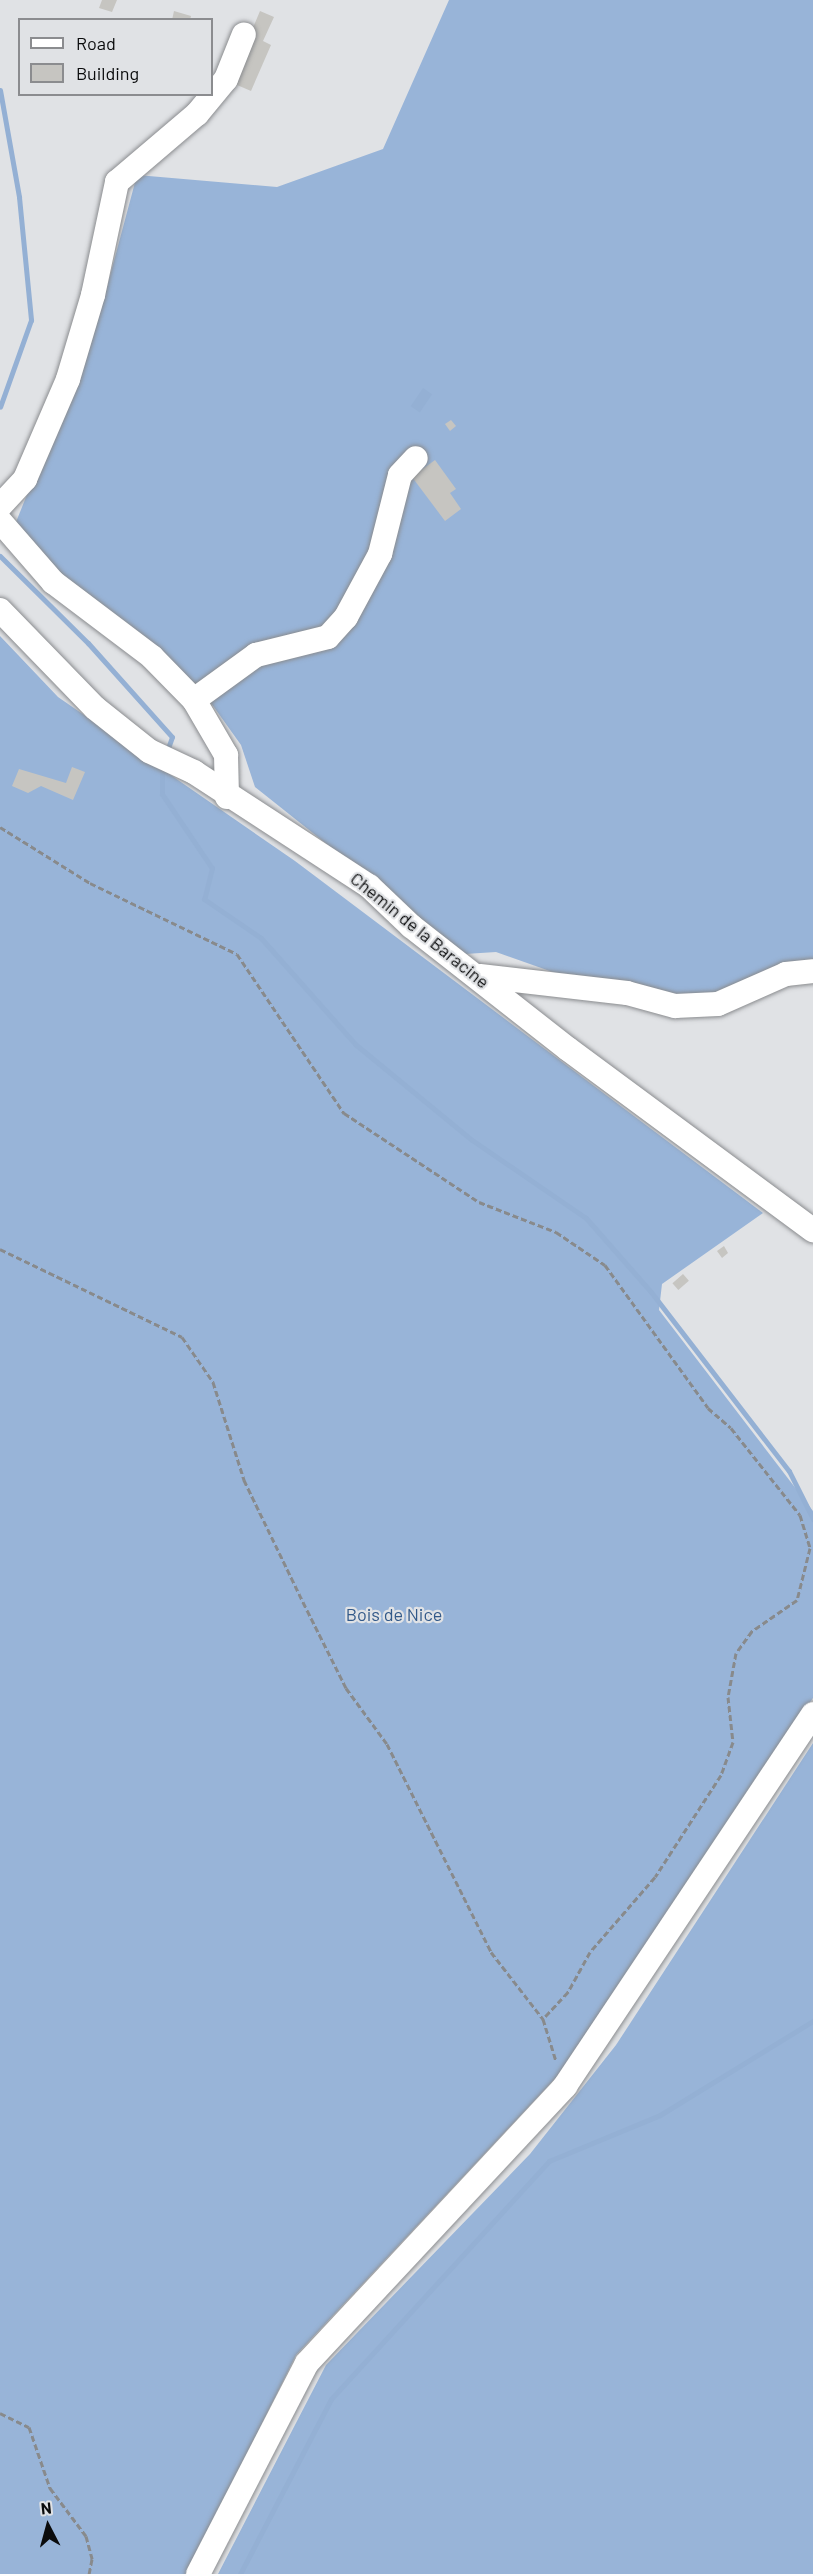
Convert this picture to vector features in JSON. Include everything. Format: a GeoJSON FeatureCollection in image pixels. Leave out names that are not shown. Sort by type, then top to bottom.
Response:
{"type":"FeatureCollection","features":[{"type":"Feature","properties":{"kind":"street"},"geometry":{"type":"LineString","coordinates":[[213,95],[226,80],[244,33]]}},
{"type":"Feature","properties":{"kind":"street"},"geometry":{"type":"LineString","coordinates":[[0,506],[25,479],[68,379],[93,295],[117,182],[212,96]]}},
{"type":"Feature","properties":{"kind":"street"},"geometry":{"type":"LineString","coordinates":[[194,700],[256,655],[328,637],[346,617],[381,554],[400,475],[416,458]]}},
{"type":"Feature","properties":{"kind":"street"},"geometry":{"type":"LineString","coordinates":[[0,521],[53,582],[152,657],[194,700],[226,755],[227,797]]}},
{"type":"Feature","properties":{"kind":"street","name":"Chemin de la Baracine"},"geometry":{"type":"LineString","coordinates":[[0,610],[96,708],[148,751],[194,772],[227,797],[369,886],[411,926],[813,1230]]}},
{"type":"Feature","properties":{"kind":"street"},"geometry":{"type":"LineString","coordinates":[[477,976],[627,993],[675,1006],[718,1004],[786,974],[813,971]]}},
{"type":"Feature","properties":{"kind":"street"},"geometry":{"type":"LineString","coordinates":[[198,2574],[307,2363],[565,2086],[813,1714]]}},
{"type":"Feature","properties":{"kind":"path"},"geometry":{"type":"LineString","coordinates":[[0,827],[90,883],[237,954],[344,1113],[479,1202],[556,1232],[605,1265],[708,1408],[731,1428],[800,1515],[810,1548],[797,1600],[752,1631],[736,1653],[728,1697],[733,1742],[721,1775],[655,1877],[590,1952],[568,1992],[543,2019]]}},
{"type":"Feature","properties":{"kind":"path"},"geometry":{"type":"LineString","coordinates":[[0,1248],[182,1337],[213,1382],[244,1480],[346,1688],[387,1744],[491,1952],[543,2019],[565,2086]]}},
{"type":"Feature","properties":{"kind":"path"},"geometry":{"type":"LineString","coordinates":[[0,2413],[29,2427],[50,2488],[86,2536],[92,2559],[89,2574]]}},
{"type":"Feature","properties":{"kind":"green space"},"geometry":{"type":"Polygon","coordinates":[[[449,0],[813,0],[813,962],[731,991],[681,996],[578,981],[496,952],[465,954],[255,787],[241,745],[206,696],[35,560],[14,527],[100,313],[137,175],[277,187],[383,149],[449,0]]]}},
{"type":"Feature","properties":{"kind":"green space","name":"Bois de Nice"},"geometry":{"type":"Polygon","coordinates":[[[0,636],[58,697],[295,861],[763,1213],[662,1284],[659,1310],[813,1511],[813,1698],[577,2055],[296,2355],[187,2574],[0,2574],[0,636]]]}},
{"type":"Feature","properties":{"kind":"green space"},"geometry":{"type":"Polygon","coordinates":[[[813,1743],[813,2574],[218,2574],[326,2365],[530,2154],[616,2045],[813,1743]]]}},
{"type":"Feature","properties":{"kind":"shaded area"},"geometry":{"type":"Polygon","coordinates":[[[423,388],[432,394],[420,412],[411,406],[423,388]]]}},
{"type":"Feature","properties":{"kind":"building"},"geometry":{"type":"Polygon","coordinates":[[[102,0],[117,0],[112,12],[99,8],[102,0]]]}},
{"type":"Feature","properties":{"kind":"building"},"geometry":{"type":"Polygon","coordinates":[[[174,11],[191,16],[190,18],[172,18],[174,11]]]}},
{"type":"Feature","properties":{"kind":"building"},"geometry":{"type":"Polygon","coordinates":[[[260,11],[274,17],[263,41],[271,45],[251,91],[230,82],[260,11]]]}},
{"type":"Feature","properties":{"kind":"building"},"geometry":{"type":"Polygon","coordinates":[[[451,420],[456,426],[450,431],[445,424],[451,420]]]}},
{"type":"Feature","properties":{"kind":"building"},"geometry":{"type":"Polygon","coordinates":[[[435,460],[456,489],[450,493],[461,509],[445,521],[412,477],[435,460]]]}},
{"type":"Feature","properties":{"kind":"building"},"geometry":{"type":"Polygon","coordinates":[[[72,767],[85,772],[73,800],[41,786],[28,793],[12,786],[19,769],[66,783],[72,767]]]}},
{"type":"Feature","properties":{"kind":"building"},"geometry":{"type":"Polygon","coordinates":[[[724,1246],[728,1253],[722,1258],[717,1251],[724,1246]]]}},
{"type":"Feature","properties":{"kind":"building"},"geometry":{"type":"Polygon","coordinates":[[[683,1274],[689,1281],[678,1290],[672,1283],[683,1274]]]}},
{"type":"Feature","properties":{"kind":"waterway"},"geometry":{"type":"LineString","coordinates":[[0,90],[19,197],[31,320],[0,407]]}},
{"type":"Feature","properties":{"kind":"waterway"},"geometry":{"type":"LineString","coordinates":[[0,556],[88,643],[172,737],[167,751]]}},
{"type":"Feature","properties":{"kind":"waterway"},"geometry":{"type":"LineString","coordinates":[[162,763],[162,794],[212,868],[204,899],[261,938],[355,1044],[472,1140],[586,1218],[651,1292],[789,1471],[813,1519]]}},
{"type":"Feature","properties":{"kind":"waterway"},"geometry":{"type":"LineString","coordinates":[[240,2574],[331,2399],[549,2161],[660,2115],[813,2021]]}}]}
